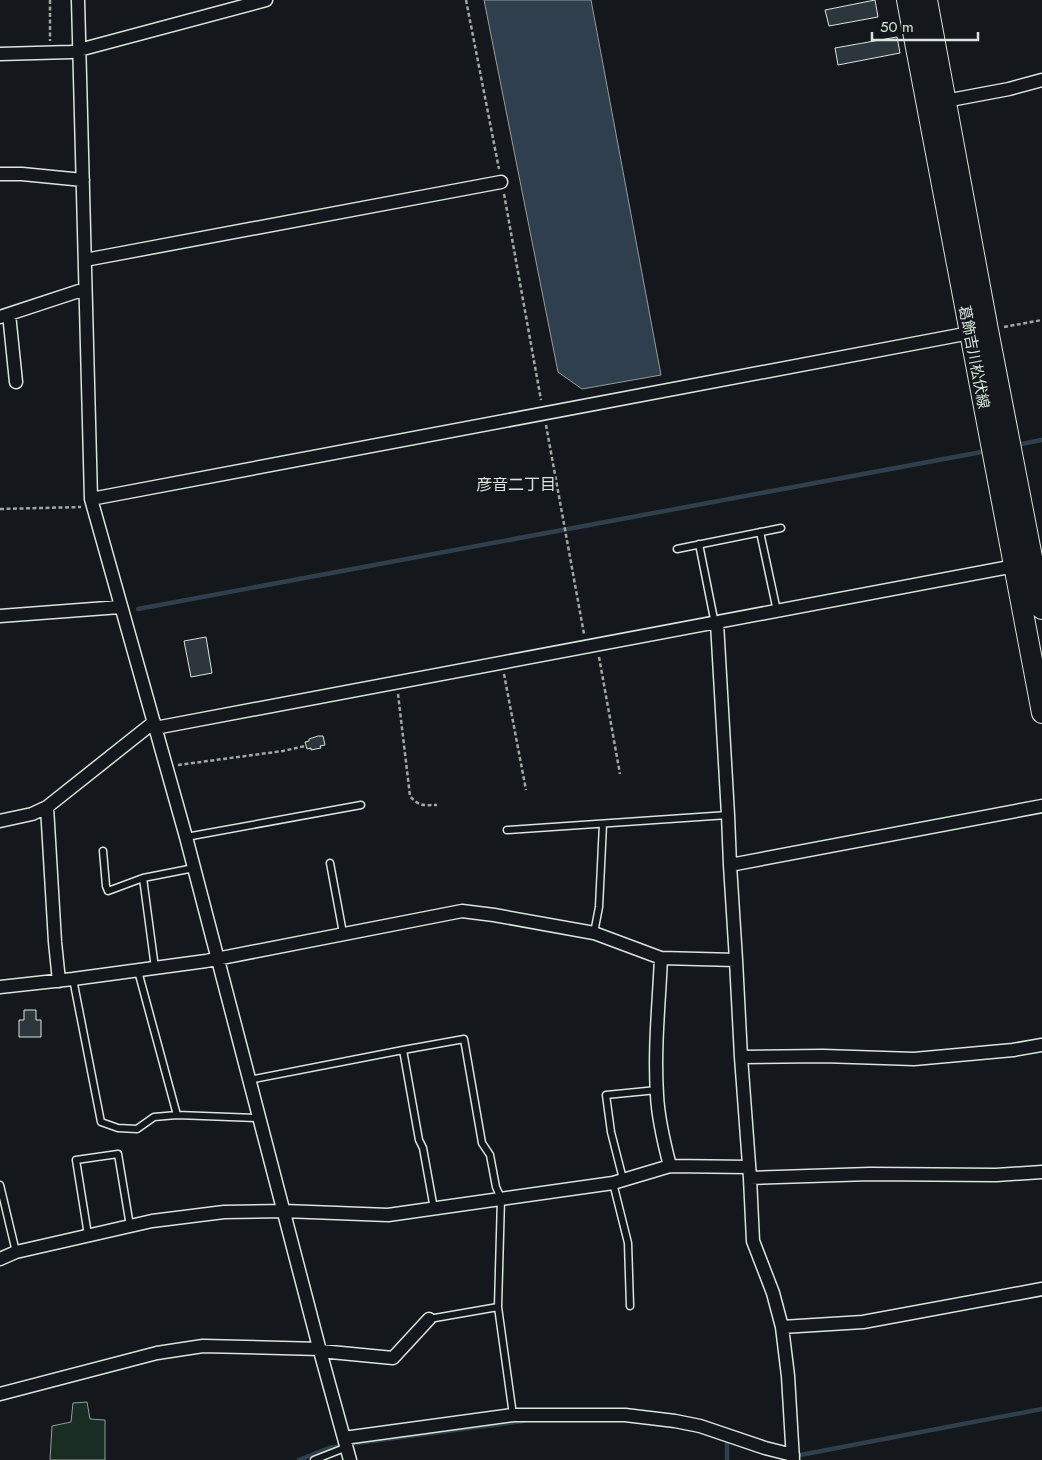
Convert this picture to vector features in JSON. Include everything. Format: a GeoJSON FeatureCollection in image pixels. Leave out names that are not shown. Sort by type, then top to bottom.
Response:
{"type":"FeatureCollection","features":[{"type":"Feature","properties":{"kind":"main road","name":"葛飾吉川松伏線"},"geometry":{"type":"LineString","coordinates":[[907,0],[1029,563],[1042,609]]}},
{"type":"Feature","properties":{"kind":"main road","name":"葛飾吉川松伏線"},"geometry":{"type":"LineString","coordinates":[[927,0],[945,100],[979,332]]}},
{"type":"Feature","properties":{"kind":"main road","name":"葛飾吉川松伏線"},"geometry":{"type":"LineString","coordinates":[[1029,563],[1042,713]]}},
{"type":"Feature","properties":{"kind":"street"},"geometry":{"type":"LineString","coordinates":[[78,0],[85,260],[87,503],[155,725],[186,837],[350,1460]]}},
{"type":"Feature","properties":{"kind":"street"},"geometry":{"type":"LineString","coordinates":[[0,54],[79,50],[266,0]]}},
{"type":"Feature","properties":{"kind":"street"},"geometry":{"type":"LineString","coordinates":[[945,100],[1009,89],[1042,80]]}},
{"type":"Feature","properties":{"kind":"street"},"geometry":{"type":"LineString","coordinates":[[0,174],[22,174],[83,180]]}},
{"type":"Feature","properties":{"kind":"street"},"geometry":{"type":"LineString","coordinates":[[85,260],[501,182]]}},
{"type":"Feature","properties":{"kind":"street"},"geometry":{"type":"LineString","coordinates":[[16,382],[4,316],[85,289]]}},
{"type":"Feature","properties":{"kind":"street"},"geometry":{"type":"LineString","coordinates":[[87,503],[979,332]]}},
{"type":"Feature","properties":{"kind":"street"},"geometry":{"type":"LineString","coordinates":[[0,821],[32,814],[47,807],[155,725],[396,683],[1029,563]]}},
{"type":"Feature","properties":{"kind":"street"},"geometry":{"type":"LineString","coordinates":[[0,616],[120,607]]}},
{"type":"Feature","properties":{"kind":"street"},"geometry":{"type":"LineString","coordinates":[[346,1443],[512,1415],[625,1415],[700,1426],[793,1457],[788,1376],[782,1327],[773,1293],[753,1241],[750,1172],[740,1057],[716,623]]}},
{"type":"Feature","properties":{"kind":"street"},"geometry":{"type":"LineString","coordinates":[[730,865],[1042,806]]}},
{"type":"Feature","properties":{"kind":"street"},"geometry":{"type":"LineString","coordinates":[[47,807],[59,981]]}},
{"type":"Feature","properties":{"kind":"street"},"geometry":{"type":"LineString","coordinates":[[0,986],[59,981],[206,961],[462,911],[594,933],[661,958],[736,960]]}},
{"type":"Feature","properties":{"kind":"street"},"geometry":{"type":"LineString","coordinates":[[661,958],[656,1090],[660,1126],[670,1166]]}},
{"type":"Feature","properties":{"kind":"street"},"geometry":{"type":"LineString","coordinates":[[740,1057],[823,1056],[914,1059],[1013,1050],[1042,1045]]}},
{"type":"Feature","properties":{"kind":"street"},"geometry":{"type":"LineString","coordinates":[[0,1259],[16,1252],[152,1221],[224,1212],[284,1211],[388,1215],[618,1181],[670,1166],[750,1172],[870,1174],[996,1175],[1042,1172]]}},
{"type":"Feature","properties":{"kind":"street"},"geometry":{"type":"LineString","coordinates":[[782,1327],[863,1322],[1042,1288]]}},
{"type":"Feature","properties":{"kind":"street"},"geometry":{"type":"LineString","coordinates":[[0,1394],[157,1353],[203,1346],[320,1350],[393,1358],[429,1319]]}},
{"type":"Feature","properties":{"kind":"lane"},"geometry":{"type":"LineString","coordinates":[[677,548],[781,528]]}},
{"type":"Feature","properties":{"kind":"lane"},"geometry":{"type":"LineString","coordinates":[[760,532],[777,611]]}},
{"type":"Feature","properties":{"kind":"lane"},"geometry":{"type":"LineString","coordinates":[[699,544],[716,623]]}},
{"type":"Feature","properties":{"kind":"lane"},"geometry":{"type":"LineString","coordinates":[[186,837],[361,805]]}},
{"type":"Feature","properties":{"kind":"lane"},"geometry":{"type":"LineString","coordinates":[[507,830],[728,815]]}},
{"type":"Feature","properties":{"kind":"lane"},"geometry":{"type":"LineString","coordinates":[[594,933],[599,907],[603,824]]}},
{"type":"Feature","properties":{"kind":"lane"},"geometry":{"type":"LineString","coordinates":[[103,851],[108,891],[143,878],[194,868]]}},
{"type":"Feature","properties":{"kind":"lane"},"geometry":{"type":"LineString","coordinates":[[330,863],[343,933]]}},
{"type":"Feature","properties":{"kind":"lane"},"geometry":{"type":"LineString","coordinates":[[143,878],[155,968]]}},
{"type":"Feature","properties":{"kind":"lane"},"geometry":{"type":"LineString","coordinates":[[138,971],[177,1115]]}},
{"type":"Feature","properties":{"kind":"lane"},"geometry":{"type":"LineString","coordinates":[[74,979],[101,1122],[118,1128],[137,1129],[154,1118],[177,1115],[259,1118]]}},
{"type":"Feature","properties":{"kind":"lane"},"geometry":{"type":"LineString","coordinates":[[249,1080],[464,1039],[482,1143],[490,1155],[496,1188],[501,1198],[498,1307],[512,1415]]}},
{"type":"Feature","properties":{"kind":"lane"},"geometry":{"type":"LineString","coordinates":[[403,1050],[418,1140],[423,1148],[434,1209]]}},
{"type":"Feature","properties":{"kind":"lane"},"geometry":{"type":"LineString","coordinates":[[630,1306],[628,1243],[606,1094],[656,1090]]}},
{"type":"Feature","properties":{"kind":"lane"},"geometry":{"type":"LineString","coordinates":[[88,1235],[76,1160],[118,1154],[130,1226]]}},
{"type":"Feature","properties":{"kind":"lane"},"geometry":{"type":"LineString","coordinates":[[0,1185],[16,1252]]}},
{"type":"Feature","properties":{"kind":"lane"},"geometry":{"type":"LineString","coordinates":[[429,1319],[498,1307]]}},
{"type":"Feature","properties":{"kind":"lane"},"geometry":{"type":"LineString","coordinates":[[314,1460],[346,1443]]}},
{"type":"Feature","properties":{"kind":"path"},"geometry":{"type":"LineString","coordinates":[[50,0],[51,52]]}},
{"type":"Feature","properties":{"kind":"path"},"geometry":{"type":"LineString","coordinates":[[466,0],[501,182]]}},
{"type":"Feature","properties":{"kind":"path"},"geometry":{"type":"LineString","coordinates":[[979,332],[1042,320]]}},
{"type":"Feature","properties":{"kind":"path"},"geometry":{"type":"LineString","coordinates":[[0,510],[87,503]]}},
{"type":"Feature","properties":{"kind":"path"},"geometry":{"type":"LineString","coordinates":[[598,645],[620,774]]}},
{"type":"Feature","properties":{"kind":"path"},"geometry":{"type":"LineString","coordinates":[[502,663],[526,790]]}},
{"type":"Feature","properties":{"kind":"path"},"geometry":{"type":"LineString","coordinates":[[396,683],[410,796],[416,803],[425,805],[437,804]]}},
{"type":"Feature","properties":{"kind":"path"},"geometry":{"type":"LineString","coordinates":[[166,767],[283,751],[304,746]]}},
{"type":"Feature","properties":{"kind":"green space"},"geometry":{"type":"Polygon","coordinates":[[[87,1402],[90,1419],[105,1420],[105,1460],[50,1460],[52,1426],[71,1422],[73,1403],[87,1402]]]}},
{"type":"Feature","properties":{"kind":"water"},"geometry":{"type":"Polygon","coordinates":[[[484,0],[591,0],[661,375],[582,389],[558,372],[484,0]]]}},
{"type":"Feature","properties":{"kind":"building"},"geometry":{"type":"Polygon","coordinates":[[[875,0],[878,17],[829,26],[825,10],[875,0]]]}},
{"type":"Feature","properties":{"kind":"building"},"geometry":{"type":"Polygon","coordinates":[[[897,37],[900,53],[838,65],[835,48],[897,37]]]}},
{"type":"Feature","properties":{"kind":"building"},"geometry":{"type":"Polygon","coordinates":[[[206,637],[212,673],[191,677],[184,641],[206,637]]]}},
{"type":"Feature","properties":{"kind":"building"},"geometry":{"type":"Polygon","coordinates":[[[318,736],[323,736],[325,745],[320,746],[321,748],[307,749],[305,742],[318,736]]]}},
{"type":"Feature","properties":{"kind":"building"},"geometry":{"type":"Polygon","coordinates":[[[24,1010],[36,1010],[36,1020],[41,1020],[41,1037],[19,1037],[19,1020],[24,1020],[24,1010]]]}},
{"type":"Feature","properties":{"kind":"waterway"},"geometry":{"type":"LineString","coordinates":[[1016,445],[1042,440]]}},
{"type":"Feature","properties":{"kind":"waterway"},"geometry":{"type":"LineString","coordinates":[[138,609],[987,451]]}},
{"type":"Feature","properties":{"kind":"waterway"},"geometry":{"type":"LineString","coordinates":[[795,1456],[1042,1409]]}},
{"type":"Feature","properties":{"kind":"waterway"},"geometry":{"type":"LineString","coordinates":[[299,1460],[329,1448],[357,1443],[523,1421]]}},
{"type":"Feature","properties":{"kind":"waterway"},"geometry":{"type":"LineString","coordinates":[[727,1441],[727,1460]]}},
{"type":"Feature","properties":{"kind":"district","name":"彦音二丁目"},"geometry":{"type":"Point","coordinates":[516,484]}}]}
